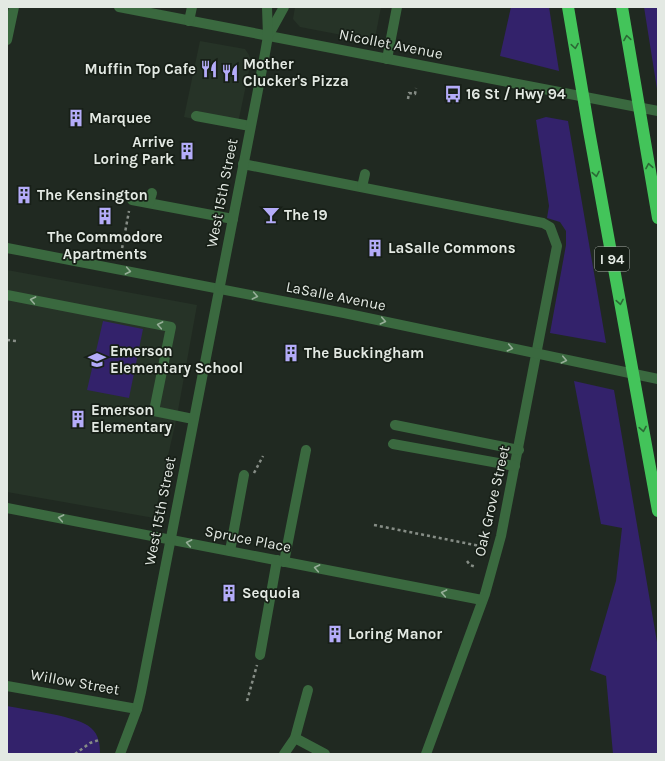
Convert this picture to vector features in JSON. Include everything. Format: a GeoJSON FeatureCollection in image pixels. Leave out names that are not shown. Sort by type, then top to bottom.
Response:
{"type":"FeatureCollection","features":[{"type":"Feature","properties":{"kind":"highway","name":"I 94"},"geometry":{"type":"LineString","coordinates":[[568,7],[588,131],[658,511]]}},
{"type":"Feature","properties":{"kind":"highway"},"geometry":{"type":"LineString","coordinates":[[622,7],[658,218]]}},
{"type":"Feature","properties":{"kind":"street"},"geometry":{"type":"LineString","coordinates":[[7,40],[14,7]]}},
{"type":"Feature","properties":{"kind":"street","name":"Nicollet Avenue"},"geometry":{"type":"LineString","coordinates":[[119,7],[658,111]]}},
{"type":"Feature","properties":{"kind":"street"},"geometry":{"type":"LineString","coordinates":[[189,21],[192,7]]}},
{"type":"Feature","properties":{"kind":"street"},"geometry":{"type":"LineString","coordinates":[[267,7],[268,36]]}},
{"type":"Feature","properties":{"kind":"street"},"geometry":{"type":"LineString","coordinates":[[268,36],[284,7]]}},
{"type":"Feature","properties":{"kind":"street"},"geometry":{"type":"LineString","coordinates":[[387,59],[397,7]]}},
{"type":"Feature","properties":{"kind":"street","name":"West 15th Street"},"geometry":{"type":"LineString","coordinates":[[120,754],[137,708],[268,36]]}},
{"type":"Feature","properties":{"kind":"street"},"geometry":{"type":"LineString","coordinates":[[196,116],[250,126]]}},
{"type":"Feature","properties":{"kind":"street"},"geometry":{"type":"LineString","coordinates":[[243,164],[362,187],[365,174]]}},
{"type":"Feature","properties":{"kind":"street","name":"Oak Grove Street"},"geometry":{"type":"LineString","coordinates":[[362,187],[543,223],[550,227],[557,246],[502,536],[482,600],[426,754]]}},
{"type":"Feature","properties":{"kind":"street"},"geometry":{"type":"LineString","coordinates":[[150,203],[152,193]]}},
{"type":"Feature","properties":{"kind":"street"},"geometry":{"type":"LineString","coordinates":[[132,200],[232,219]]}},
{"type":"Feature","properties":{"kind":"street","name":"LaSalle Avenue"},"geometry":{"type":"LineString","coordinates":[[7,248],[344,313],[590,366],[658,379]]}},
{"type":"Feature","properties":{"kind":"street"},"geometry":{"type":"LineString","coordinates":[[7,295],[171,327],[154,411],[193,419]]}},
{"type":"Feature","properties":{"kind":"street"},"geometry":{"type":"LineString","coordinates":[[396,425],[519,450]]}},
{"type":"Feature","properties":{"kind":"street"},"geometry":{"type":"LineString","coordinates":[[393,444],[515,466]]}},
{"type":"Feature","properties":{"kind":"street"},"geometry":{"type":"LineString","coordinates":[[260,655],[306,450]]}},
{"type":"Feature","properties":{"kind":"street"},"geometry":{"type":"LineString","coordinates":[[230,551],[247,475]]}},
{"type":"Feature","properties":{"kind":"street","name":"Spruce Place"},"geometry":{"type":"LineString","coordinates":[[7,508],[482,600]]}},
{"type":"Feature","properties":{"kind":"street","name":"Willow Street"},"geometry":{"type":"LineString","coordinates":[[7,686],[137,708]]}},
{"type":"Feature","properties":{"kind":"street"},"geometry":{"type":"LineString","coordinates":[[284,754],[295,738],[308,690]]}},
{"type":"Feature","properties":{"kind":"street"},"geometry":{"type":"LineString","coordinates":[[295,738],[324,754]]}},
{"type":"Feature","properties":{"kind":"path"},"geometry":{"type":"LineString","coordinates":[[408,99],[409,93],[415,94],[416,88]]}},
{"type":"Feature","properties":{"kind":"path"},"geometry":{"type":"LineString","coordinates":[[121,254],[132,200]]}},
{"type":"Feature","properties":{"kind":"path"},"geometry":{"type":"LineString","coordinates":[[7,340],[16,341]]}},
{"type":"Feature","properties":{"kind":"path"},"geometry":{"type":"LineString","coordinates":[[247,475],[252,475],[258,468],[263,456]]}},
{"type":"Feature","properties":{"kind":"path"},"geometry":{"type":"LineString","coordinates":[[374,525],[480,546]]}},
{"type":"Feature","properties":{"kind":"path"},"geometry":{"type":"LineString","coordinates":[[467,561],[470,566],[476,567]]}},
{"type":"Feature","properties":{"kind":"path"},"geometry":{"type":"LineString","coordinates":[[247,701],[260,655]]}},
{"type":"Feature","properties":{"kind":"path"},"geometry":{"type":"LineString","coordinates":[[75,754],[90,743],[99,740]]}},
{"type":"Feature","properties":{"kind":"shaded area"},"geometry":{"type":"Polygon","coordinates":[[[295,7],[381,7],[376,33],[373,38],[368,40],[300,27],[293,19],[295,7]]]}},
{"type":"Feature","properties":{"kind":"shaded area"},"geometry":{"type":"Polygon","coordinates":[[[511,7],[549,7],[559,71],[500,56],[511,7]]]}},
{"type":"Feature","properties":{"kind":"shaded area"},"geometry":{"type":"Polygon","coordinates":[[[644,7],[658,7],[658,89],[657,89],[644,7]]]}},
{"type":"Feature","properties":{"kind":"shaded area"},"geometry":{"type":"Polygon","coordinates":[[[200,41],[245,49],[249,55],[251,61],[237,128],[184,117],[200,41]]]}},
{"type":"Feature","properties":{"kind":"shaded area"},"geometry":{"type":"Polygon","coordinates":[[[546,117],[568,121],[606,343],[550,333],[566,245],[566,231],[560,222],[547,218],[549,206],[536,120],[546,117]]]}},
{"type":"Feature","properties":{"kind":"shaded area","name":"Emerson Elementary School"},"geometry":{"type":"Polygon","coordinates":[[[7,270],[197,305],[177,416],[154,518],[7,492],[7,270]]]}},
{"type":"Feature","properties":{"kind":"shaded area"},"geometry":{"type":"Polygon","coordinates":[[[103,321],[143,329],[129,398],[87,390],[103,321]]]}},
{"type":"Feature","properties":{"kind":"shaded area"},"geometry":{"type":"Polygon","coordinates":[[[574,381],[614,390],[658,648],[658,754],[613,754],[606,676],[590,670],[616,581],[622,528],[601,524],[574,381]]]}},
{"type":"Feature","properties":{"kind":"shaded area"},"geometry":{"type":"Polygon","coordinates":[[[7,706],[64,717],[85,724],[94,731],[97,737],[100,754],[7,754],[7,706]]]}},
{"type":"Feature","properties":{"kind":"place","name":"Muffin Top Cafe"},"geometry":{"type":"Point","coordinates":[209,69]}},
{"type":"Feature","properties":{"kind":"place","name":"Mother Clucker's Pizza"},"geometry":{"type":"Point","coordinates":[230,73]}},
{"type":"Feature","properties":{"kind":"place","name":"16 St / Hwy 94"},"geometry":{"type":"Point","coordinates":[453,94]}},
{"type":"Feature","properties":{"kind":"place","name":"Marquee"},"geometry":{"type":"Point","coordinates":[76,118]}},
{"type":"Feature","properties":{"kind":"place","name":"Arrive Loring Park"},"geometry":{"type":"Point","coordinates":[187,151]}},
{"type":"Feature","properties":{"kind":"place","name":"The Kensington"},"geometry":{"type":"Point","coordinates":[24,195]}},
{"type":"Feature","properties":{"kind":"place","name":"The 19"},"geometry":{"type":"Point","coordinates":[271,215]}},
{"type":"Feature","properties":{"kind":"place","name":"The Commodore Apartments"},"geometry":{"type":"Point","coordinates":[105,216]}},
{"type":"Feature","properties":{"kind":"place","name":"LaSalle Commons"},"geometry":{"type":"Point","coordinates":[375,248]}},
{"type":"Feature","properties":{"kind":"place","name":"The Buckingham"},"geometry":{"type":"Point","coordinates":[291,353]}},
{"type":"Feature","properties":{"kind":"place","name":"Emerson Elementary School"},"geometry":{"type":"Point","coordinates":[97,360]}},
{"type":"Feature","properties":{"kind":"place","name":"Emerson Elementary"},"geometry":{"type":"Point","coordinates":[78,419]}},
{"type":"Feature","properties":{"kind":"place","name":"Sequoia"},"geometry":{"type":"Point","coordinates":[229,593]}},
{"type":"Feature","properties":{"kind":"place","name":"Loring Manor"},"geometry":{"type":"Point","coordinates":[335,634]}}]}
